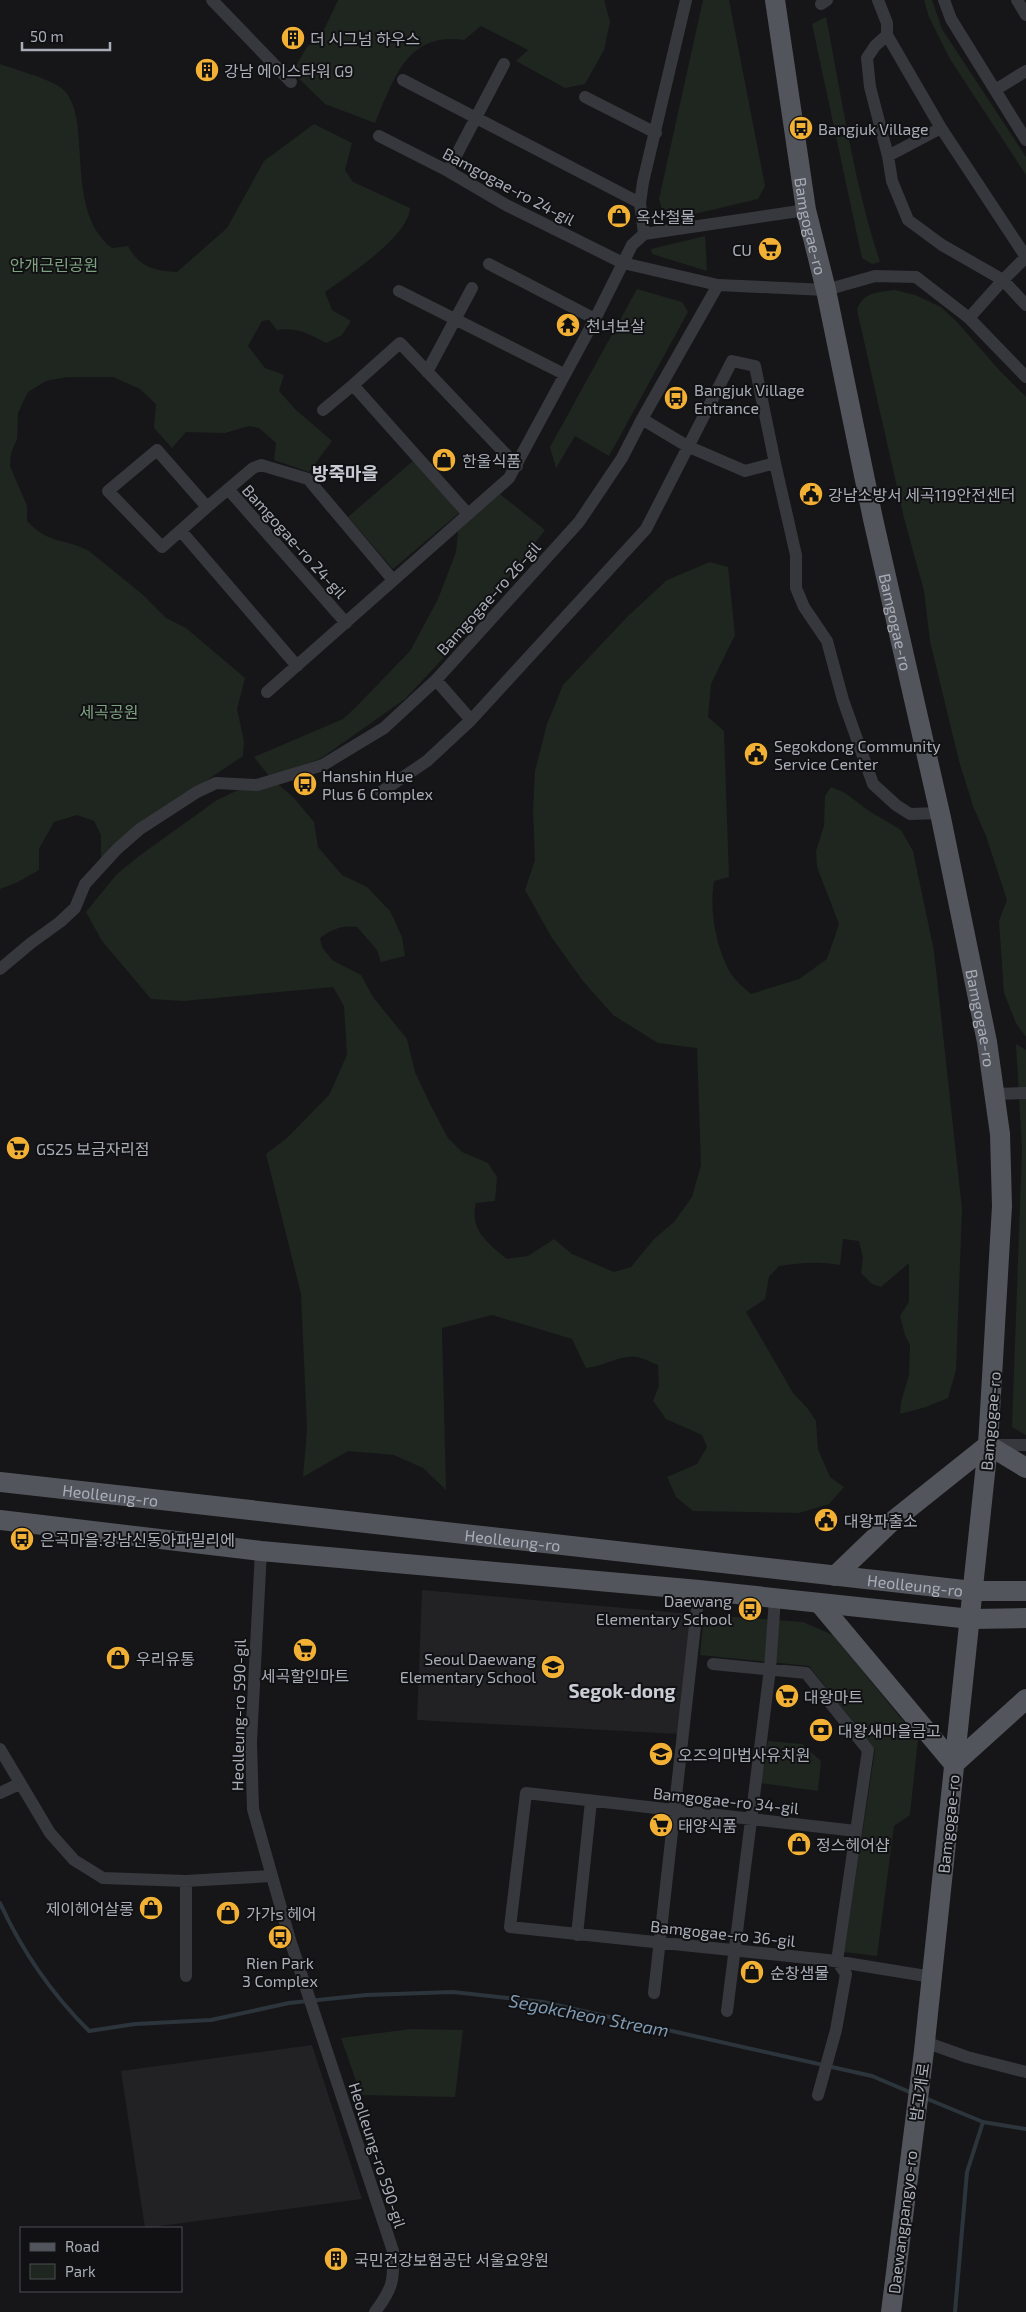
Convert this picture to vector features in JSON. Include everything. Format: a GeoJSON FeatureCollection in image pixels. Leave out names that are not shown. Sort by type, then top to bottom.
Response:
{"type":"FeatureCollection","features":[{"type":"Feature","properties":{"kind":"main road","name":"Bamgogae-ro"},"geometry":{"type":"LineString","coordinates":[[775,0],[806,210],[826,290],[873,519],[940,813],[987,1042],[996,1094],[1000,1134],[1002,1206],[988,1445],[924,2047]]}},
{"type":"Feature","properties":{"kind":"main road"},"geometry":{"type":"LineString","coordinates":[[834,1576],[889,1524],[988,1445],[1026,1468]]}},
{"type":"Feature","properties":{"kind":"main road","name":"Heolleung-ro"},"geometry":{"type":"LineString","coordinates":[[0,1482],[973,1591],[1026,1591]]}},
{"type":"Feature","properties":{"kind":"main road","name":"Heolleung-ro"},"geometry":{"type":"LineString","coordinates":[[0,1520],[261,1551],[699,1590],[820,1604],[971,1618],[1026,1618]]}},
{"type":"Feature","properties":{"kind":"main road"},"geometry":{"type":"LineString","coordinates":[[820,1604],[954,1764],[1026,1699]]}},
{"type":"Feature","properties":{"kind":"main road","name":"밤고개로"},"geometry":{"type":"LineString","coordinates":[[913,2132],[924,2047]]}},
{"type":"Feature","properties":{"kind":"main road","name":"Daewangpangyo-ro"},"geometry":{"type":"LineString","coordinates":[[891,2312],[913,2132]]}},
{"type":"Feature","properties":{"kind":"street"},"geometry":{"type":"LineString","coordinates":[[212,0],[291,82]]}},
{"type":"Feature","properties":{"kind":"street"},"geometry":{"type":"LineString","coordinates":[[686,0],[640,202],[644,234],[806,210]]}},
{"type":"Feature","properties":{"kind":"street"},"geometry":{"type":"LineString","coordinates":[[878,0],[887,23],[887,35],[940,128],[1026,257],[969,318]]}},
{"type":"Feature","properties":{"kind":"street"},"geometry":{"type":"LineString","coordinates":[[944,0],[951,19],[1026,140]]}},
{"type":"Feature","properties":{"kind":"street"},"geometry":{"type":"LineString","coordinates":[[1017,0],[1026,15]]}},
{"type":"Feature","properties":{"kind":"street"},"geometry":{"type":"LineString","coordinates":[[887,35],[875,46],[867,58],[870,87],[888,156],[892,181],[908,220],[942,245],[1003,280],[1026,305]]}},
{"type":"Feature","properties":{"kind":"street"},"geometry":{"type":"LineString","coordinates":[[448,171],[478,118],[504,64]]}},
{"type":"Feature","properties":{"kind":"street"},"geometry":{"type":"LineString","coordinates":[[995,90],[1026,71]]}},
{"type":"Feature","properties":{"kind":"street"},"geometry":{"type":"LineString","coordinates":[[403,80],[640,202]]}},
{"type":"Feature","properties":{"kind":"street"},"geometry":{"type":"LineString","coordinates":[[585,97],[656,134]]}},
{"type":"Feature","properties":{"kind":"street"},"geometry":{"type":"LineString","coordinates":[[888,156],[940,128]]}},
{"type":"Feature","properties":{"kind":"street","name":"Bamgogae-ro 24-gil"},"geometry":{"type":"LineString","coordinates":[[380,136],[448,171],[506,205],[623,263]]}},
{"type":"Feature","properties":{"kind":"street","name":"Bamgogae-ro 24-gil"},"geometry":{"type":"LineString","coordinates":[[267,692],[468,514],[499,489],[517,466],[632,245],[644,234]]}},
{"type":"Feature","properties":{"kind":"street"},"geometry":{"type":"LineString","coordinates":[[623,263],[718,284],[826,290],[875,276],[916,277],[969,318],[1026,377]]}},
{"type":"Feature","properties":{"kind":"street"},"geometry":{"type":"LineString","coordinates":[[489,264],[595,319]]}},
{"type":"Feature","properties":{"kind":"street","name":"Bamgogae-ro 26-gil"},"geometry":{"type":"LineString","coordinates":[[0,970],[31,942],[60,922],[75,908],[85,884],[117,849],[140,829],[164,813],[197,792],[216,783],[257,785],[323,765],[384,728],[436,680],[579,522],[622,458],[718,284]]}},
{"type":"Feature","properties":{"kind":"street"},"geometry":{"type":"LineString","coordinates":[[427,372],[472,288]]}},
{"type":"Feature","properties":{"kind":"street"},"geometry":{"type":"LineString","coordinates":[[399,291],[564,374]]}},
{"type":"Feature","properties":{"kind":"street"},"geometry":{"type":"LineString","coordinates":[[323,410],[400,343],[517,466]]}},
{"type":"Feature","properties":{"kind":"street"},"geometry":{"type":"LineString","coordinates":[[381,792],[427,761],[471,720],[646,529],[732,361],[754,366],[796,555],[796,588],[804,607],[827,641],[843,700],[873,784],[896,805],[910,814],[940,813]]}},
{"type":"Feature","properties":{"kind":"street"},"geometry":{"type":"LineString","coordinates":[[353,385],[468,514]]}},
{"type":"Feature","properties":{"kind":"street"},"geometry":{"type":"LineString","coordinates":[[642,419],[688,446],[745,471],[775,463]]}},
{"type":"Feature","properties":{"kind":"street"},"geometry":{"type":"LineString","coordinates":[[207,508],[157,450],[108,491],[162,547],[181,530],[297,666]]}},
{"type":"Feature","properties":{"kind":"street"},"geometry":{"type":"LineString","coordinates":[[228,490],[253,468],[261,465],[308,479],[393,580]]}},
{"type":"Feature","properties":{"kind":"street","name":"Bamgogae-ro 24-gil"},"geometry":{"type":"LineString","coordinates":[[181,530],[228,490],[346,623]]}},
{"type":"Feature","properties":{"kind":"street"},"geometry":{"type":"LineString","coordinates":[[436,680],[471,720]]}},
{"type":"Feature","properties":{"kind":"street"},"geometry":{"type":"LineString","coordinates":[[996,1094],[1026,1093]]}},
{"type":"Feature","properties":{"kind":"street"},"geometry":{"type":"LineString","coordinates":[[988,1445],[1026,1445]]}},
{"type":"Feature","properties":{"kind":"street","name":"Heolleung-ro 590-gil"},"geometry":{"type":"LineString","coordinates":[[261,1551],[251,1742],[253,1810],[298,1963],[393,2251],[394,2278],[382,2302],[374,2312]]}},
{"type":"Feature","properties":{"kind":"street"},"geometry":{"type":"LineString","coordinates":[[654,1993],[699,1590]]}},
{"type":"Feature","properties":{"kind":"street"},"geometry":{"type":"LineString","coordinates":[[727,2012],[770,1669],[775,1598]]}},
{"type":"Feature","properties":{"kind":"street"},"geometry":{"type":"LineString","coordinates":[[713,1664],[806,1673],[868,1750],[837,1961],[846,1974],[836,2030],[818,2095]]}},
{"type":"Feature","properties":{"kind":"street"},"geometry":{"type":"LineString","coordinates":[[0,1749],[19,1784],[50,1833],[74,1860],[103,1878],[186,1881],[271,1876]]}},
{"type":"Feature","properties":{"kind":"street"},"geometry":{"type":"LineString","coordinates":[[0,1793],[19,1784]]}},
{"type":"Feature","properties":{"kind":"street","name":"Bamgogae-ro 34-gil"},"geometry":{"type":"LineString","coordinates":[[510,1927],[526,1793],[856,1831]]}},
{"type":"Feature","properties":{"kind":"street"},"geometry":{"type":"LineString","coordinates":[[577,1935],[591,1801]]}},
{"type":"Feature","properties":{"kind":"street"},"geometry":{"type":"LineString","coordinates":[[186,1881],[186,1976]]}},
{"type":"Feature","properties":{"kind":"street","name":"Bamgogae-ro 36-gil"},"geometry":{"type":"LineString","coordinates":[[510,1927],[837,1961],[932,1977]]}},
{"type":"Feature","properties":{"kind":"street"},"geometry":{"type":"LineString","coordinates":[[924,2047],[1026,2072]]}},
{"type":"Feature","properties":{"kind":"shaded area","name":"Seoul Daewang Elementary School"},"geometry":{"type":"Polygon","coordinates":[[[422,1590],[692,1614],[679,1734],[417,1720],[422,1590]]]}},
{"type":"Feature","properties":{"kind":"shaded area"},"geometry":{"type":"Polygon","coordinates":[[[312,2045],[362,2199],[145,2227],[121,2071],[312,2045]]]}},
{"type":"Feature","properties":{"kind":"green space"},"geometry":{"type":"Polygon","coordinates":[[[338,0],[604,0],[610,22],[604,50],[585,84],[565,88],[516,61],[528,50],[481,26],[464,40],[444,40],[428,44],[415,51],[405,62],[396,76],[375,123],[325,104],[292,72],[307,47],[325,28],[338,0]]]}},
{"type":"Feature","properties":{"kind":"green space"},"geometry":{"type":"Polygon","coordinates":[[[703,0],[729,0],[765,186],[758,199],[669,220],[662,209],[659,199],[703,0]]]}},
{"type":"Feature","properties":{"kind":"green space"},"geometry":{"type":"Polygon","coordinates":[[[924,0],[932,0],[942,29],[1026,157],[1026,175],[950,59],[929,17],[924,0]]]}},
{"type":"Feature","properties":{"kind":"green space"},"geometry":{"type":"Polygon","coordinates":[[[826,17],[856,171],[880,262],[872,264],[862,258],[812,24],[826,17]]]}},
{"type":"Feature","properties":{"kind":"green space","name":"세곡공원"},"geometry":{"type":"Polygon","coordinates":[[[0,64],[40,77],[60,87],[70,99],[76,117],[87,210],[97,231],[112,248],[128,246],[137,259],[155,269],[177,272],[227,228],[264,161],[314,124],[352,143],[345,170],[353,182],[410,208],[407,219],[400,231],[389,243],[362,266],[325,292],[332,310],[351,321],[342,335],[326,343],[303,332],[284,329],[277,330],[269,320],[262,321],[248,346],[265,368],[284,375],[279,391],[295,409],[332,441],[309,472],[274,460],[276,443],[259,428],[249,426],[225,433],[186,432],[172,448],[154,428],[156,404],[140,389],[113,377],[67,377],[46,381],[28,392],[18,413],[17,439],[11,453],[10,466],[27,506],[27,521],[35,529],[50,538],[89,551],[142,594],[166,618],[186,628],[245,678],[237,709],[244,741],[243,756],[125,835],[111,846],[101,860],[101,835],[94,821],[77,815],[54,822],[39,849],[39,870],[18,882],[0,889],[0,64]]]}},
{"type":"Feature","properties":{"kind":"green space"},"geometry":{"type":"Polygon","coordinates":[[[705,236],[707,271],[652,254],[651,249],[705,236]]]}},
{"type":"Feature","properties":{"kind":"green space"},"geometry":{"type":"Polygon","coordinates":[[[637,289],[682,302],[688,312],[609,456],[575,436],[556,468],[550,447],[637,289]]]}},
{"type":"Feature","properties":{"kind":"green space"},"geometry":{"type":"Polygon","coordinates":[[[895,290],[915,295],[941,307],[1026,397],[1026,1037],[1016,1023],[1004,993],[999,921],[1007,900],[959,761],[930,641],[924,591],[904,518],[857,310],[867,296],[877,292],[895,290]]]}},
{"type":"Feature","properties":{"kind":"green space"},"geometry":{"type":"Polygon","coordinates":[[[414,460],[459,513],[393,569],[348,517],[414,460]]]}},
{"type":"Feature","properties":{"kind":"green space"},"geometry":{"type":"Polygon","coordinates":[[[500,494],[545,530],[462,638],[405,699],[320,759],[269,776],[254,757],[343,719],[410,651],[438,599],[456,552],[458,531],[500,494]]]}},
{"type":"Feature","properties":{"kind":"green space"},"geometry":{"type":"Polygon","coordinates":[[[710,562],[728,567],[735,635],[711,684],[708,717],[724,731],[729,877],[714,881],[712,905],[721,953],[731,974],[751,994],[799,979],[827,959],[839,924],[817,867],[816,851],[824,826],[825,796],[831,787],[845,793],[869,811],[901,830],[913,851],[934,951],[962,1209],[956,1370],[948,1398],[926,1407],[900,1414],[901,1402],[909,1375],[910,1345],[900,1316],[909,1302],[909,1263],[881,1287],[872,1284],[861,1273],[863,1258],[859,1241],[843,1239],[840,1265],[810,1263],[779,1266],[769,1277],[765,1299],[746,1312],[793,1393],[816,1421],[818,1449],[830,1477],[844,1487],[829,1504],[799,1513],[693,1511],[676,1497],[667,1477],[697,1464],[707,1447],[702,1435],[666,1419],[653,1401],[659,1386],[658,1365],[641,1358],[630,1357],[586,1368],[572,1339],[492,1315],[442,1328],[446,1490],[423,1468],[394,1455],[348,1451],[303,1477],[307,1429],[301,1294],[266,1154],[287,1138],[329,1095],[347,1055],[344,1006],[333,987],[183,1001],[151,999],[102,941],[86,912],[116,875],[139,856],[217,800],[251,784],[277,783],[295,799],[314,822],[318,847],[342,875],[367,887],[390,911],[402,937],[405,956],[381,962],[377,950],[357,927],[337,928],[320,938],[322,947],[332,960],[361,975],[373,997],[407,1039],[415,1072],[448,1138],[462,1152],[488,1163],[497,1177],[495,1201],[476,1203],[475,1221],[482,1236],[507,1259],[528,1256],[554,1239],[572,1254],[614,1272],[631,1267],[654,1239],[674,1222],[692,1197],[701,1165],[697,1048],[658,1043],[613,1015],[583,981],[552,938],[525,890],[535,860],[533,810],[535,771],[547,724],[563,685],[627,617],[667,580],[710,562]]]}},
{"type":"Feature","properties":{"kind":"green space"},"geometry":{"type":"Polygon","coordinates":[[[1016,1044],[1026,1050],[1026,1435],[1012,1427],[1022,1149],[1016,1044]]]}},
{"type":"Feature","properties":{"kind":"green space"},"geometry":{"type":"Polygon","coordinates":[[[704,1615],[803,1622],[833,1635],[918,1739],[910,1815],[894,1826],[877,1956],[844,1952],[875,1750],[809,1666],[700,1655],[704,1615]]]}},
{"type":"Feature","properties":{"kind":"green space"},"geometry":{"type":"Polygon","coordinates":[[[768,1741],[802,1744],[821,1761],[818,1791],[761,1783],[768,1741]]]}},
{"type":"Feature","properties":{"kind":"green space"},"geometry":{"type":"Polygon","coordinates":[[[411,2029],[463,2030],[455,2097],[361,2095],[341,2038],[411,2029]]]}},
{"type":"Feature","properties":{"kind":"waterway","name":"Segokcheon Stream"},"geometry":{"type":"LineString","coordinates":[[0,1903],[28,1955],[50,1987],[89,2031],[135,2024],[211,2020],[289,2003],[366,1995],[453,1992],[543,2002],[872,2076],[912,2093]]}},
{"type":"Feature","properties":{"kind":"waterway","name":"Segokcheon Stream"},"geometry":{"type":"LineString","coordinates":[[925,2098],[983,2122],[1026,2129]]}},
{"type":"Feature","properties":{"kind":"waterway"},"geometry":{"type":"LineString","coordinates":[[955,2312],[967,2172],[983,2122]]}},
{"type":"Feature","properties":{"kind":"place","name":"더 시그넘 하우스"},"geometry":{"type":"Point","coordinates":[293,38]}},
{"type":"Feature","properties":{"kind":"place","name":"강남 에이스타워 G9"},"geometry":{"type":"Point","coordinates":[207,70]}},
{"type":"Feature","properties":{"kind":"place","name":"Bangjuk Village"},"geometry":{"type":"Point","coordinates":[801,128]}},
{"type":"Feature","properties":{"kind":"place","name":"옥산철물"},"geometry":{"type":"Point","coordinates":[619,216]}},
{"type":"Feature","properties":{"kind":"place","name":"CU"},"geometry":{"type":"Point","coordinates":[770,249]}},
{"type":"Feature","properties":{"kind":"place","name":"천녀보살"},"geometry":{"type":"Point","coordinates":[568,325]}},
{"type":"Feature","properties":{"kind":"place","name":"Bangjuk Village Entrance"},"geometry":{"type":"Point","coordinates":[676,398]}},
{"type":"Feature","properties":{"kind":"place","name":"한울식품"},"geometry":{"type":"Point","coordinates":[444,460]}},
{"type":"Feature","properties":{"kind":"place","name":"강남소방서 세곡119안전센터"},"geometry":{"type":"Point","coordinates":[811,494]}},
{"type":"Feature","properties":{"kind":"place","name":"Segokdong Community Service Center"},"geometry":{"type":"Point","coordinates":[756,754]}},
{"type":"Feature","properties":{"kind":"place","name":"Hanshin Hue Plus 6 Complex"},"geometry":{"type":"Point","coordinates":[305,784]}},
{"type":"Feature","properties":{"kind":"place","name":"GS25 보금자리점"},"geometry":{"type":"Point","coordinates":[18,1148]}},
{"type":"Feature","properties":{"kind":"place","name":"대왕파출소"},"geometry":{"type":"Point","coordinates":[826,1520]}},
{"type":"Feature","properties":{"kind":"place","name":"은곡마을.강남신동아파밀리에"},"geometry":{"type":"Point","coordinates":[22,1539]}},
{"type":"Feature","properties":{"kind":"place","name":"Daewang Elementary School"},"geometry":{"type":"Point","coordinates":[750,1609]}},
{"type":"Feature","properties":{"kind":"place","name":"세곡할인마트"},"geometry":{"type":"Point","coordinates":[305,1650]}},
{"type":"Feature","properties":{"kind":"place","name":"우리유통"},"geometry":{"type":"Point","coordinates":[118,1658]}},
{"type":"Feature","properties":{"kind":"place","name":"Seoul Daewang Elementary School"},"geometry":{"type":"Point","coordinates":[553,1667]}},
{"type":"Feature","properties":{"kind":"place","name":"대왕마트"},"geometry":{"type":"Point","coordinates":[787,1696]}},
{"type":"Feature","properties":{"kind":"place","name":"대왕새마을금고"},"geometry":{"type":"Point","coordinates":[821,1730]}},
{"type":"Feature","properties":{"kind":"place","name":"오즈의마법사유치원"},"geometry":{"type":"Point","coordinates":[661,1754]}},
{"type":"Feature","properties":{"kind":"place","name":"태양식품"},"geometry":{"type":"Point","coordinates":[661,1825]}},
{"type":"Feature","properties":{"kind":"place","name":"정스헤어샵"},"geometry":{"type":"Point","coordinates":[799,1844]}},
{"type":"Feature","properties":{"kind":"place","name":"제이헤어살롱"},"geometry":{"type":"Point","coordinates":[151,1908]}},
{"type":"Feature","properties":{"kind":"place","name":"가가s 헤어"},"geometry":{"type":"Point","coordinates":[228,1913]}},
{"type":"Feature","properties":{"kind":"place","name":"Rien Park 3 Complex"},"geometry":{"type":"Point","coordinates":[280,1937]}},
{"type":"Feature","properties":{"kind":"place","name":"순창샘물"},"geometry":{"type":"Point","coordinates":[752,1972]}},
{"type":"Feature","properties":{"kind":"place","name":"국민건강보험공단 서울요양원"},"geometry":{"type":"Point","coordinates":[336,2259]}},
{"type":"Feature","properties":{"kind":"district","name":"방죽마을"},"geometry":{"type":"Point","coordinates":[345,473]}},
{"type":"Feature","properties":{"kind":"district","name":"Segok-dong"},"geometry":{"type":"Point","coordinates":[622,1690]}},
{"type":"Feature","properties":{"kind":"park label","name":"안개근린공원"},"geometry":{"type":"Point","coordinates":[54,264]}}]}
